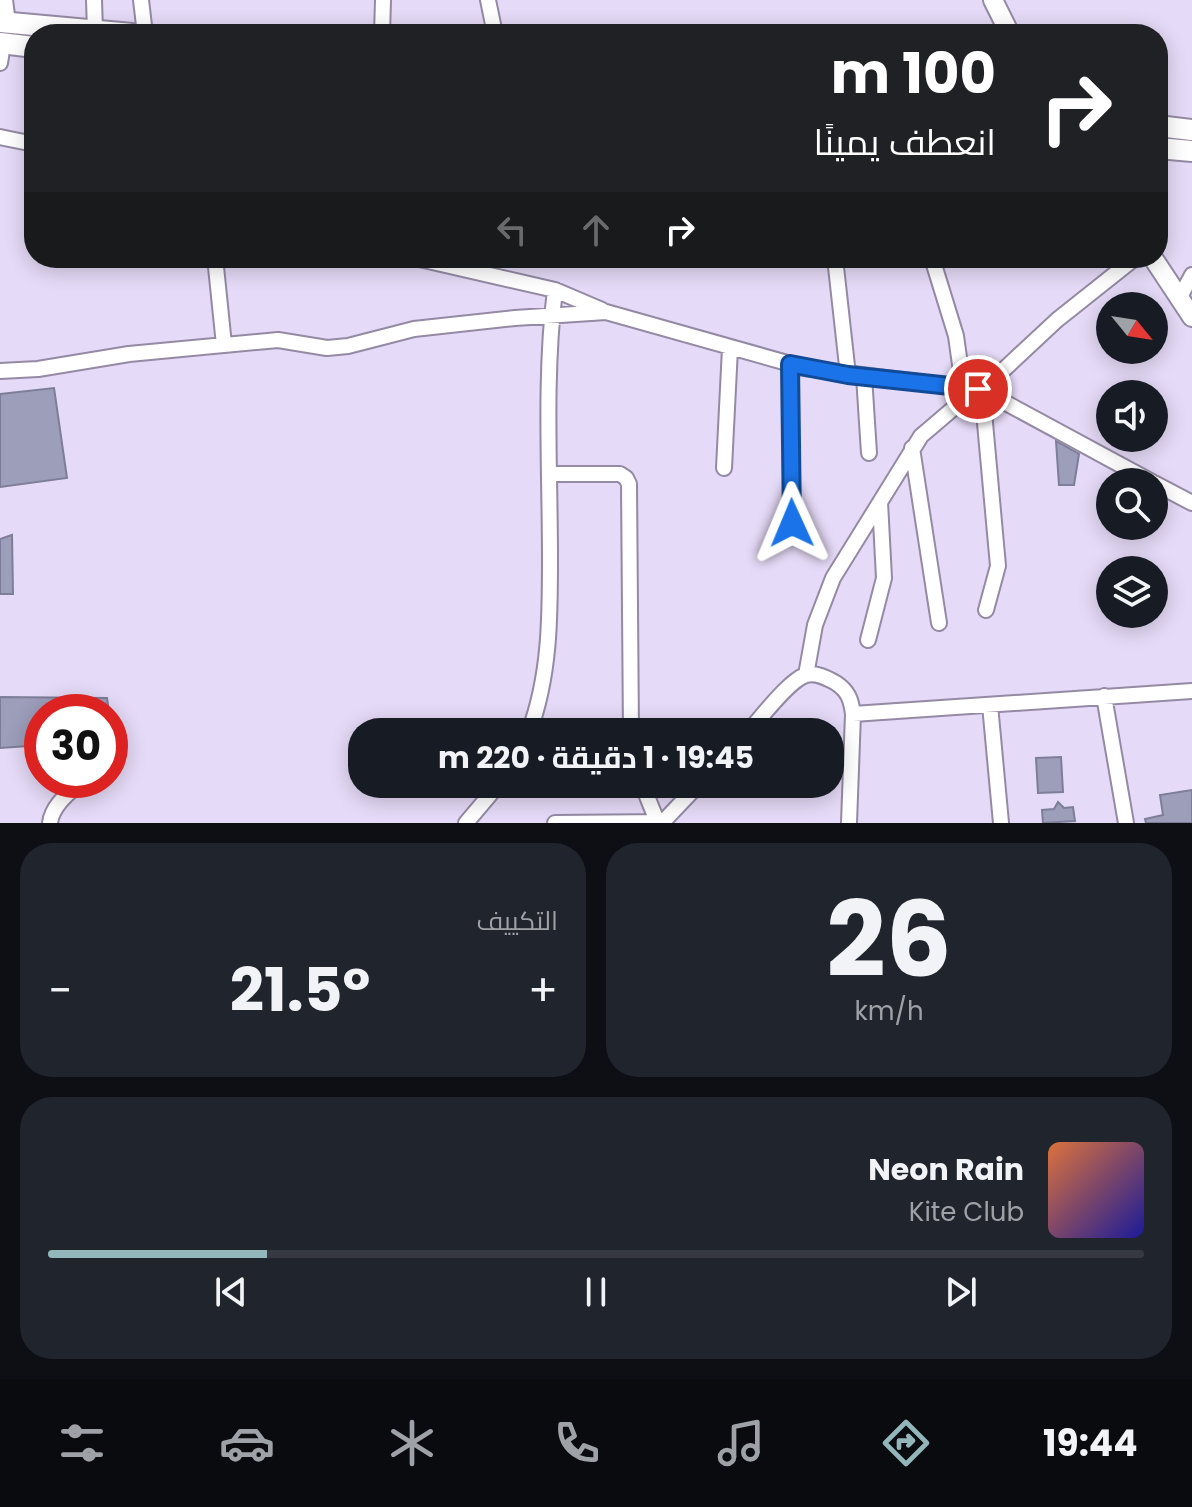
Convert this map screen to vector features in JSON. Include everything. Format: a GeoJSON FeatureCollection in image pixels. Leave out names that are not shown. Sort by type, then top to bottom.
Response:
{"type":"FeatureCollection","features":[{"type":"Feature","properties":{"kind":"highway"},"geometry":{"type":"LineString","coordinates":[[4,22],[24,24]]}},
{"type":"Feature","properties":{"kind":"highway"},"geometry":{"type":"LineString","coordinates":[[1,50],[24,48]]}},
{"type":"Feature","properties":{"kind":"highway"},"geometry":{"type":"LineString","coordinates":[[1168,127],[1192,130]]}},
{"type":"Feature","properties":{"kind":"highway"},"geometry":{"type":"LineString","coordinates":[[1168,149],[1192,151]]}},
{"type":"Feature","properties":{"kind":"main road"},"geometry":{"type":"LineString","coordinates":[[993,0],[1005,24]]}},
{"type":"Feature","properties":{"kind":"main road"},"geometry":{"type":"LineString","coordinates":[[1160,268],[1192,317]]}},
{"type":"Feature","properties":{"kind":"street"},"geometry":{"type":"LineString","coordinates":[[4,22],[5,0]]}},
{"type":"Feature","properties":{"kind":"street"},"geometry":{"type":"LineString","coordinates":[[94,0],[95,24]]}},
{"type":"Feature","properties":{"kind":"street"},"geometry":{"type":"LineString","coordinates":[[141,0],[144,24]]}},
{"type":"Feature","properties":{"kind":"street"},"geometry":{"type":"LineString","coordinates":[[382,24],[383,0]]}},
{"type":"Feature","properties":{"kind":"street"},"geometry":{"type":"LineString","coordinates":[[488,0],[493,24]]}},
{"type":"Feature","properties":{"kind":"street"},"geometry":{"type":"LineString","coordinates":[[0,137],[24,142]]}},
{"type":"Feature","properties":{"kind":"street"},"geometry":{"type":"LineString","coordinates":[[216,268],[224,345]]}},
{"type":"Feature","properties":{"kind":"street"},"geometry":{"type":"LineString","coordinates":[[459,268],[555,290],[606,312],[790,364],[848,375],[982,390],[1127,468]]}},
{"type":"Feature","properties":{"kind":"street"},"geometry":{"type":"LineString","coordinates":[[836,268],[848,375]]}},
{"type":"Feature","properties":{"kind":"street"},"geometry":{"type":"LineString","coordinates":[[935,268],[956,336],[963,386]]}},
{"type":"Feature","properties":{"kind":"street"},"geometry":{"type":"LineString","coordinates":[[806,675],[815,625],[833,578],[921,436],[955,407],[982,390],[1057,320],[1122,268]]}},
{"type":"Feature","properties":{"kind":"street"},"geometry":{"type":"LineString","coordinates":[[1180,297],[1192,275]]}},
{"type":"Feature","properties":{"kind":"street"},"geometry":{"type":"LineString","coordinates":[[534,718],[550,629],[552,315],[555,290]]}},
{"type":"Feature","properties":{"kind":"street"},"geometry":{"type":"LineString","coordinates":[[0,371],[278,340],[327,348],[348,346],[414,329],[606,312]]}},
{"type":"Feature","properties":{"kind":"street"},"geometry":{"type":"LineString","coordinates":[[724,468],[730,348]]}},
{"type":"Feature","properties":{"kind":"street"},"geometry":{"type":"LineString","coordinates":[[790,364],[792,523]]}},
{"type":"Feature","properties":{"kind":"street"},"geometry":{"type":"LineString","coordinates":[[864,376],[869,453]]}},
{"type":"Feature","properties":{"kind":"street"},"geometry":{"type":"LineString","coordinates":[[982,390],[998,566],[986,610]]}},
{"type":"Feature","properties":{"kind":"street"},"geometry":{"type":"LineString","coordinates":[[912,448],[939,623]]}},
{"type":"Feature","properties":{"kind":"street"},"geometry":{"type":"LineString","coordinates":[[550,474],[620,474],[629,484],[631,718]]}},
{"type":"Feature","properties":{"kind":"street"},"geometry":{"type":"LineString","coordinates":[[1168,490],[1192,503]]}},
{"type":"Feature","properties":{"kind":"street"},"geometry":{"type":"LineString","coordinates":[[868,640],[884,578],[880,502]]}},
{"type":"Feature","properties":{"kind":"street"},"geometry":{"type":"LineString","coordinates":[[761,718],[794,682],[806,675],[819,675],[844,688],[851,698],[853,714],[849,823]]}},
{"type":"Feature","properties":{"kind":"street"},"geometry":{"type":"LineString","coordinates":[[853,714],[1192,691]]}},
{"type":"Feature","properties":{"kind":"street"},"geometry":{"type":"LineString","coordinates":[[1104,696],[1126,823]]}},
{"type":"Feature","properties":{"kind":"street"},"geometry":{"type":"LineString","coordinates":[[990,705],[1001,823]]}},
{"type":"Feature","properties":{"kind":"street"},"geometry":{"type":"LineString","coordinates":[[50,823],[49,819],[63,798]]}},
{"type":"Feature","properties":{"kind":"street"},"geometry":{"type":"LineString","coordinates":[[466,823],[487,798]]}},
{"type":"Feature","properties":{"kind":"street"},"geometry":{"type":"LineString","coordinates":[[649,798],[661,822]]}},
{"type":"Feature","properties":{"kind":"street"},"geometry":{"type":"LineString","coordinates":[[555,823],[661,822],[686,798]]}},
{"type":"Feature","properties":{"kind":"street"},"geometry":{"type":"LineString","coordinates":[[676,808],[680,823]]}},
{"type":"Feature","properties":{"kind":"building"},"geometry":{"type":"Polygon","coordinates":[[[54,388],[67,478],[0,487],[0,394],[54,388]]]}},
{"type":"Feature","properties":{"kind":"building"},"geometry":{"type":"Polygon","coordinates":[[[1056,441],[1079,454],[1074,485],[1059,485],[1056,441]]]}},
{"type":"Feature","properties":{"kind":"building"},"geometry":{"type":"Polygon","coordinates":[[[12,535],[13,594],[0,594],[0,539],[12,535]]]}},
{"type":"Feature","properties":{"kind":"building"},"geometry":{"type":"Polygon","coordinates":[[[0,697],[24,697],[24,746],[0,748],[0,697]]]}},
{"type":"Feature","properties":{"kind":"building"},"geometry":{"type":"Polygon","coordinates":[[[1061,757],[1063,792],[1038,793],[1036,758],[1061,757]]]}},
{"type":"Feature","properties":{"kind":"building"},"geometry":{"type":"Polygon","coordinates":[[[1192,790],[1192,823],[1146,823],[1145,819],[1163,815],[1160,795],[1192,790]]]}},
{"type":"Feature","properties":{"kind":"building"},"geometry":{"type":"Polygon","coordinates":[[[1058,802],[1064,808],[1073,807],[1075,821],[1043,823],[1042,810],[1054,809],[1058,802]]]}},
{"type":"Feature","properties":{"kind":"route"},"geometry":{"type":"LineString","coordinates":[[792,523],[790,364],[848,375],[978,389]]}}]}
